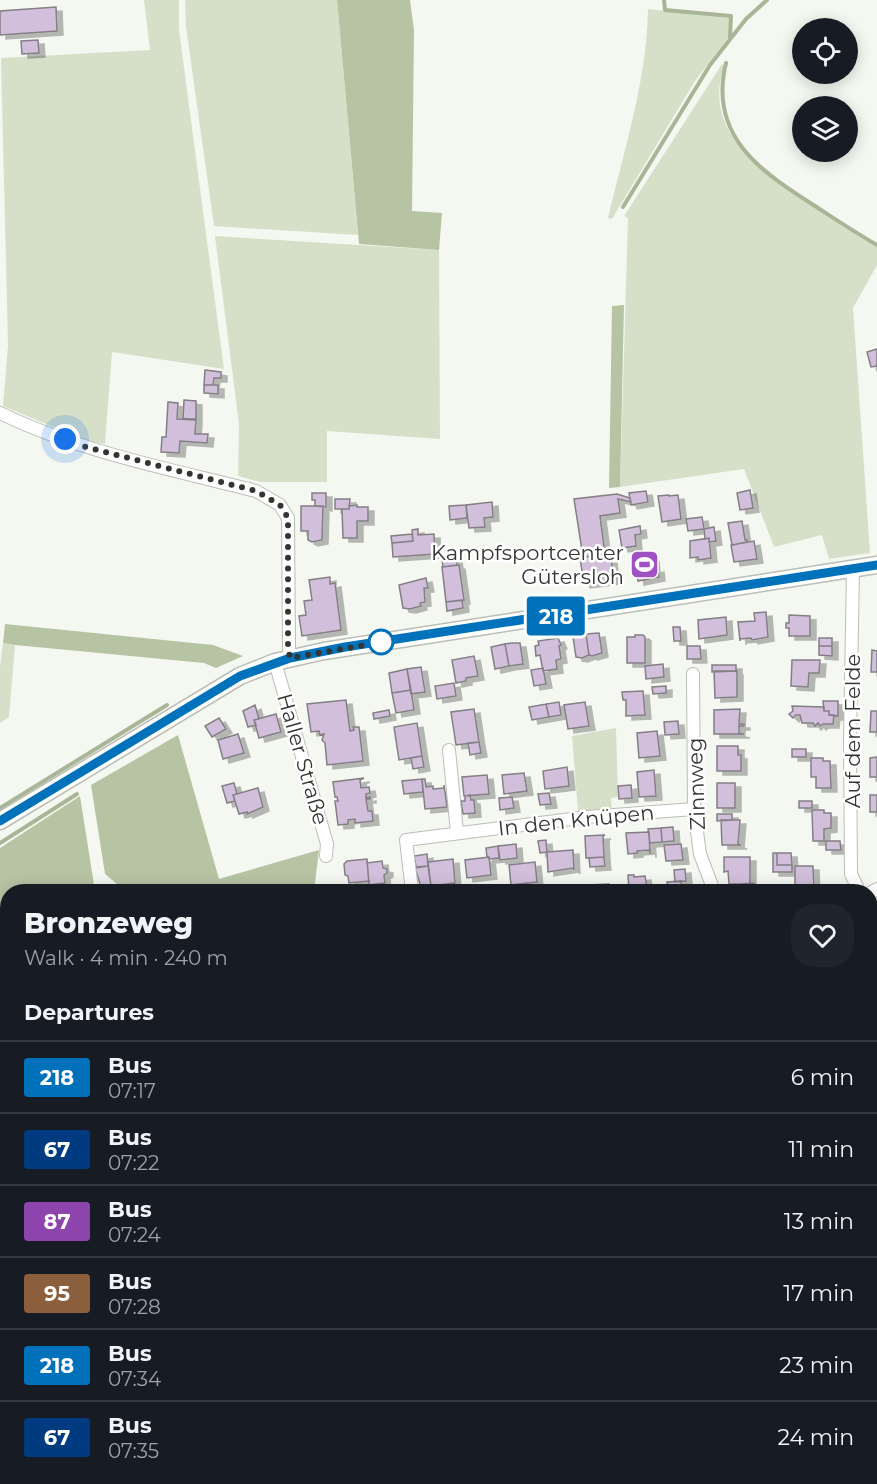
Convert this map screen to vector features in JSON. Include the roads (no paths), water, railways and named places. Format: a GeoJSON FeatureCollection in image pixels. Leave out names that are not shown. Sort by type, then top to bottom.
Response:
{"type":"FeatureCollection","features":[{"type":"Feature","properties":{"kind":"street","name":"Haller Straße"},"geometry":{"type":"LineString","coordinates":[[0,413],[86,447],[256,491],[280,505],[288,518],[288,647],[283,660],[327,844],[326,856]]}},
{"type":"Feature","properties":{"kind":"street"},"geometry":{"type":"LineString","coordinates":[[0,821],[232,681],[283,660],[345,647],[877,565]]}},
{"type":"Feature","properties":{"kind":"street","name":"Auf dem Felde"},"geometry":{"type":"LineString","coordinates":[[853,569],[850,739],[851,874],[856,884]]}},
{"type":"Feature","properties":{"kind":"street","name":"Zinnweg"},"geometry":{"type":"LineString","coordinates":[[693,674],[694,809],[700,854],[711,884]]}},
{"type":"Feature","properties":{"kind":"street"},"geometry":{"type":"LineString","coordinates":[[449,750],[457,832]]}},
{"type":"Feature","properties":{"kind":"street","name":"In den Knüpen"},"geometry":{"type":"LineString","coordinates":[[411,884],[406,840],[587,817],[694,809]]}},
{"type":"Feature","properties":{"kind":"waterway"},"geometry":{"type":"LineString","coordinates":[[664,0],[665,10],[731,16],[730,37]]}},
{"type":"Feature","properties":{"kind":"waterway"},"geometry":{"type":"LineString","coordinates":[[623,207],[710,65],[746,19],[767,0]]}},
{"type":"Feature","properties":{"kind":"waterway"},"geometry":{"type":"LineString","coordinates":[[726,63],[722,89],[725,111],[732,131],[743,149],[775,179],[877,245]]}},
{"type":"Feature","properties":{"kind":"waterway"},"geometry":{"type":"LineString","coordinates":[[0,808],[167,705]]}},
{"type":"Feature","properties":{"kind":"waterway"},"geometry":{"type":"LineString","coordinates":[[0,843],[77,794]]}},
{"type":"Feature","properties":{"kind":"place","name":"Kampfsportcenter Gütersloh"},"geometry":{"type":"Point","coordinates":[645,564]}}]}
